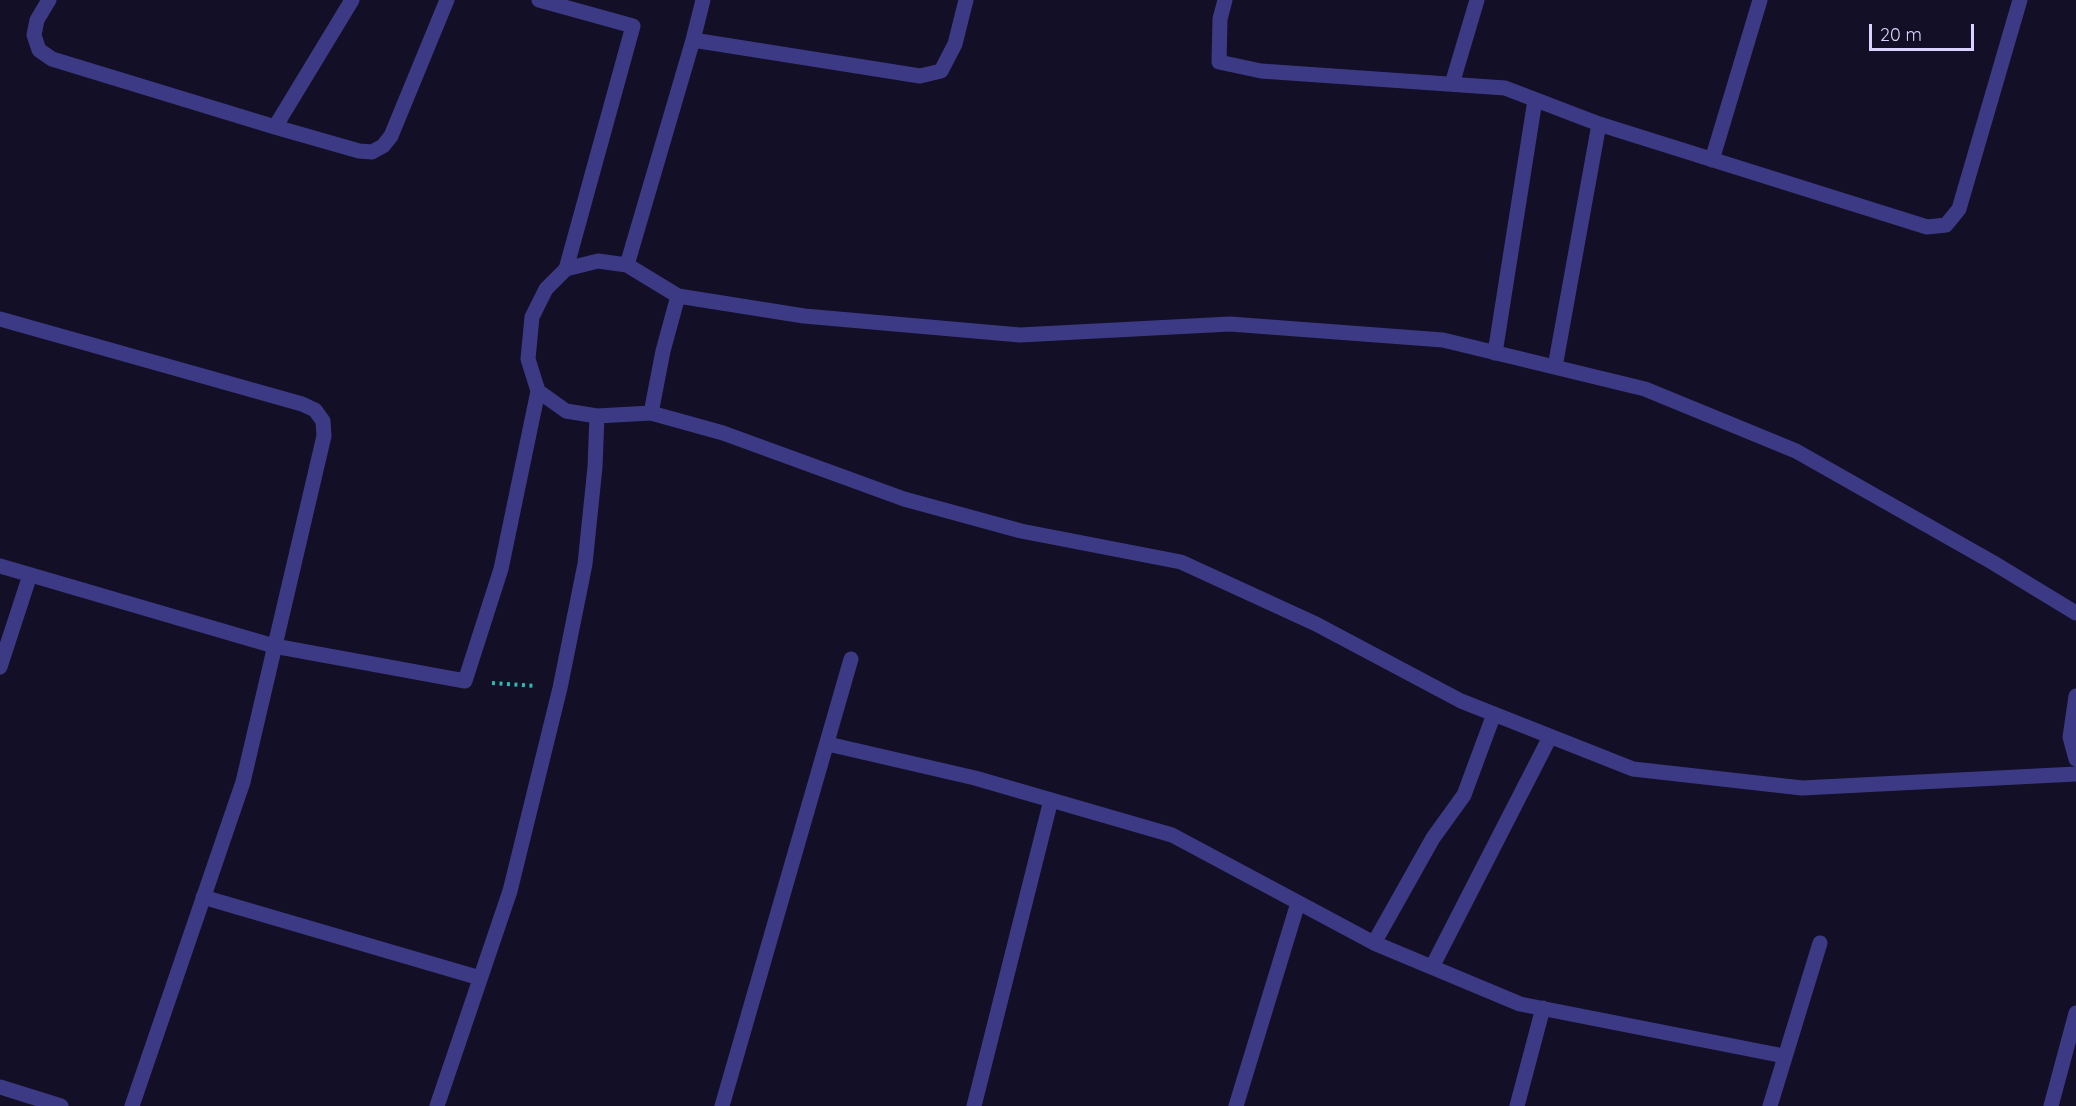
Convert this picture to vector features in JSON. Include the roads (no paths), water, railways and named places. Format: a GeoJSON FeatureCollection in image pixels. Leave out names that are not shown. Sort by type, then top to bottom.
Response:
{"type":"FeatureCollection","features":[{"type":"Feature","properties":{"kind":"street"},"geometry":{"type":"LineString","coordinates":[[49,0],[37,20],[34,35],[39,50],[52,59],[275,127],[359,151],[372,152],[383,146],[391,136],[447,0]]}},
{"type":"Feature","properties":{"kind":"street"},"geometry":{"type":"LineString","coordinates":[[275,127],[352,0]]}},
{"type":"Feature","properties":{"kind":"street"},"geometry":{"type":"LineString","coordinates":[[0,566],[274,646],[465,681],[501,569],[538,391],[528,359],[532,317],[546,289],[566,269],[633,26],[539,0]]}},
{"type":"Feature","properties":{"kind":"street"},"geometry":{"type":"LineString","coordinates":[[627,265],[703,0]]}},
{"type":"Feature","properties":{"kind":"street"},"geometry":{"type":"LineString","coordinates":[[693,40],[920,76],[941,71],[955,44],[966,0]]}},
{"type":"Feature","properties":{"kind":"street"},"geometry":{"type":"LineString","coordinates":[[1226,0],[1220,19],[1219,62],[1261,70],[1505,88],[1599,124],[1927,227],[1946,225],[1959,209],[2019,0]]}},
{"type":"Feature","properties":{"kind":"street"},"geometry":{"type":"LineString","coordinates":[[1452,84],[1477,0]]}},
{"type":"Feature","properties":{"kind":"street"},"geometry":{"type":"LineString","coordinates":[[1712,160],[1760,0]]}},
{"type":"Feature","properties":{"kind":"street"},"geometry":{"type":"LineString","coordinates":[[1495,353],[1535,100]]}},
{"type":"Feature","properties":{"kind":"street"},"geometry":{"type":"LineString","coordinates":[[1555,367],[1599,124]]}},
{"type":"Feature","properties":{"kind":"street"},"geometry":{"type":"LineString","coordinates":[[566,269],[597,261],[627,265],[678,296],[804,316],[1020,335],[1230,324],[1443,340],[1645,389],[1796,451],[1992,562],[2076,613]]}},
{"type":"Feature","properties":{"kind":"street"},"geometry":{"type":"LineString","coordinates":[[651,413],[663,351],[678,296]]}},
{"type":"Feature","properties":{"kind":"street"},"geometry":{"type":"LineString","coordinates":[[0,319],[302,404],[315,410],[323,421],[324,436],[243,782],[132,1106]]}},
{"type":"Feature","properties":{"kind":"street"},"geometry":{"type":"LineString","coordinates":[[538,391],[566,411],[597,416],[651,413],[723,433],[915,502],[1021,531],[1181,562],[1316,624],[1461,701],[1633,770],[1802,788],[2076,774]]}},
{"type":"Feature","properties":{"kind":"street"},"geometry":{"type":"LineString","coordinates":[[437,1106],[510,891],[560,688],[585,564],[595,467],[597,416]]}},
{"type":"Feature","properties":{"kind":"street"},"geometry":{"type":"LineString","coordinates":[[0,667],[30,575]]}},
{"type":"Feature","properties":{"kind":"street"},"geometry":{"type":"LineString","coordinates":[[722,1106],[851,659]]}},
{"type":"Feature","properties":{"kind":"street"},"geometry":{"type":"LineString","coordinates":[[2076,696],[2070,737],[2076,759]]}},
{"type":"Feature","properties":{"kind":"street"},"geometry":{"type":"LineString","coordinates":[[1374,943],[1433,838],[1464,795],[1494,714]]}},
{"type":"Feature","properties":{"kind":"street"},"geometry":{"type":"LineString","coordinates":[[1432,967],[1550,737]]}},
{"type":"Feature","properties":{"kind":"street"},"geometry":{"type":"LineString","coordinates":[[828,744],[975,778],[1172,835],[1374,943],[1520,1004],[1784,1056]]}},
{"type":"Feature","properties":{"kind":"street"},"geometry":{"type":"LineString","coordinates":[[974,1106],[1052,800]]}},
{"type":"Feature","properties":{"kind":"street"},"geometry":{"type":"LineString","coordinates":[[203,897],[480,978]]}},
{"type":"Feature","properties":{"kind":"street"},"geometry":{"type":"LineString","coordinates":[[1236,1106],[1298,903]]}},
{"type":"Feature","properties":{"kind":"street"},"geometry":{"type":"LineString","coordinates":[[1770,1106],[1820,943]]}},
{"type":"Feature","properties":{"kind":"street"},"geometry":{"type":"LineString","coordinates":[[1517,1106],[1543,1008]]}},
{"type":"Feature","properties":{"kind":"street"},"geometry":{"type":"LineString","coordinates":[[2051,1106],[2076,1013]]}},
{"type":"Feature","properties":{"kind":"street"},"geometry":{"type":"LineString","coordinates":[[0,1087],[61,1106]]}}]}
